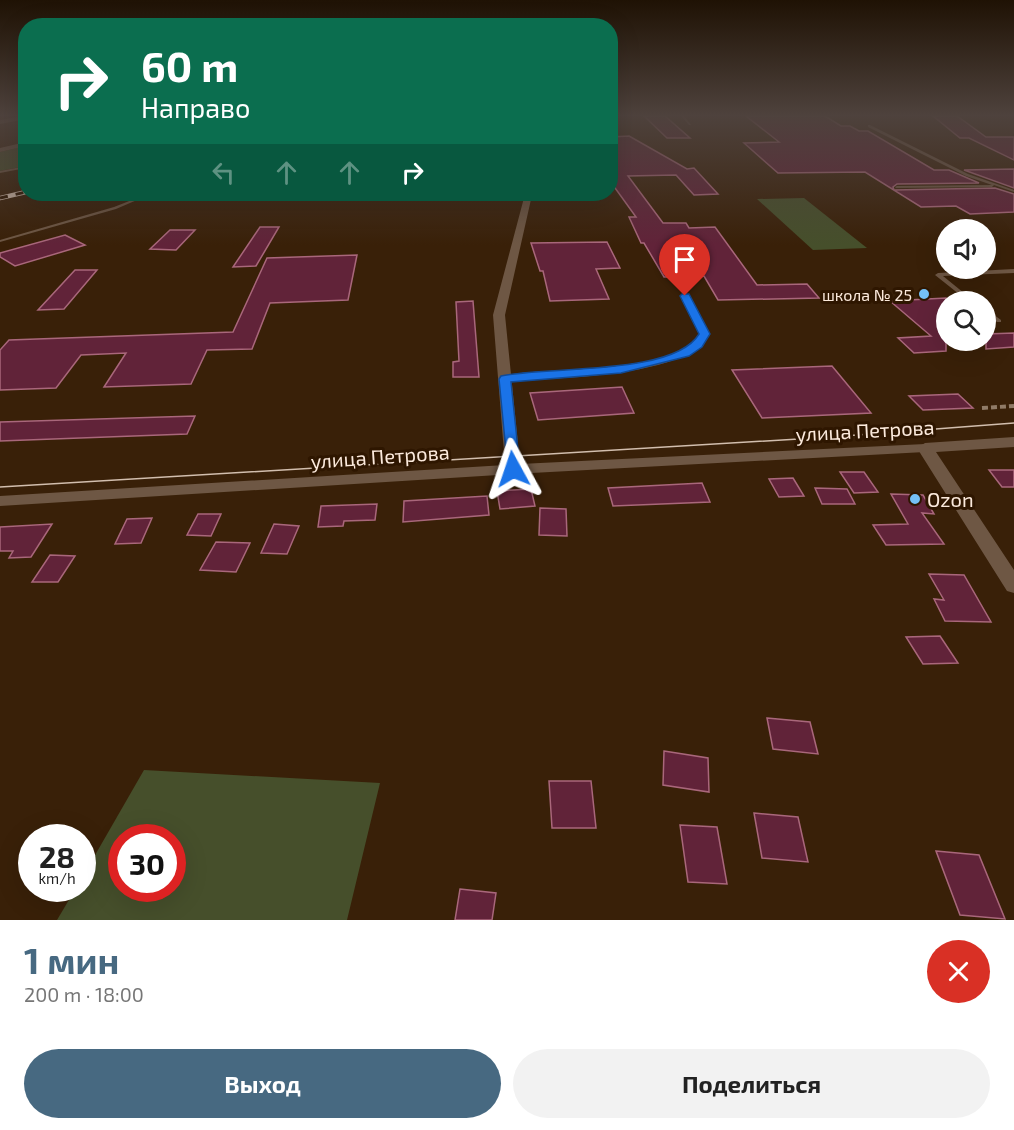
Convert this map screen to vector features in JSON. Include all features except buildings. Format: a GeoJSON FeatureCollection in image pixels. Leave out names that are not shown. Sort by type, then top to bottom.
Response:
{"type":"FeatureCollection","features":[{"type":"Feature","properties":{"kind":"street"},"geometry":{"type":"LineString","coordinates":[[513,469],[499,315],[527,201]]}},
{"type":"Feature","properties":{"kind":"street","name":"улица Петрова"},"geometry":{"type":"LineString","coordinates":[[0,501],[513,469],[1014,442]]}},
{"type":"Feature","properties":{"kind":"street"},"geometry":{"type":"LineString","coordinates":[[925,448],[1014,586]]}},
{"type":"Feature","properties":{"kind":"lane"},"geometry":{"type":"LineString","coordinates":[[936,159],[968,175],[1014,191]]}},
{"type":"Feature","properties":{"kind":"lane"},"geometry":{"type":"LineString","coordinates":[[0,172],[18,169]]}},
{"type":"Feature","properties":{"kind":"lane"},"geometry":{"type":"LineString","coordinates":[[897,187],[997,186]]}},
{"type":"Feature","properties":{"kind":"lane"},"geometry":{"type":"LineString","coordinates":[[0,241],[132,201]]}},
{"type":"Feature","properties":{"kind":"lane"},"geometry":{"type":"LineString","coordinates":[[959,291],[938,275],[1014,271]]}},
{"type":"Feature","properties":{"kind":"lane"},"geometry":{"type":"LineString","coordinates":[[505,379],[621,370],[685,354],[699,345],[705,334],[685,296]]}},
{"type":"Feature","properties":{"kind":"path"},"geometry":{"type":"LineString","coordinates":[[982,408],[1014,406]]}},
{"type":"Feature","properties":{"kind":"green space"},"geometry":{"type":"Polygon","coordinates":[[[0,159],[18,159],[18,167],[0,171],[0,159]]]}},
{"type":"Feature","properties":{"kind":"green space"},"geometry":{"type":"Polygon","coordinates":[[[804,198],[867,248],[813,250],[757,199],[804,198]]]}},
{"type":"Feature","properties":{"kind":"green space"},"geometry":{"type":"Polygon","coordinates":[[[144,770],[380,783],[347,920],[57,920],[68,902],[96,902],[96,853],[108,833],[108,902],[186,902],[186,824],[113,824],[144,770]]]}},
{"type":"Feature","properties":{"kind":"tram line"},"geometry":{"type":"LineString","coordinates":[[0,487],[831,437],[1014,423]]}},
{"type":"Feature","properties":{"kind":"railway"},"geometry":{"type":"LineString","coordinates":[[0,198],[18,194]]}},
{"type":"Feature","properties":{"kind":"place","name":"школа № 25"},"geometry":{"type":"Point","coordinates":[924,294]}},
{"type":"Feature","properties":{"kind":"place","name":"Ozon"},"geometry":{"type":"Point","coordinates":[915,499]}},
{"type":"Feature","properties":{"kind":"route"},"geometry":{"type":"LineString","coordinates":[[513,469],[505,379],[621,370],[685,354],[699,345],[705,334],[685,296]]}}]}
